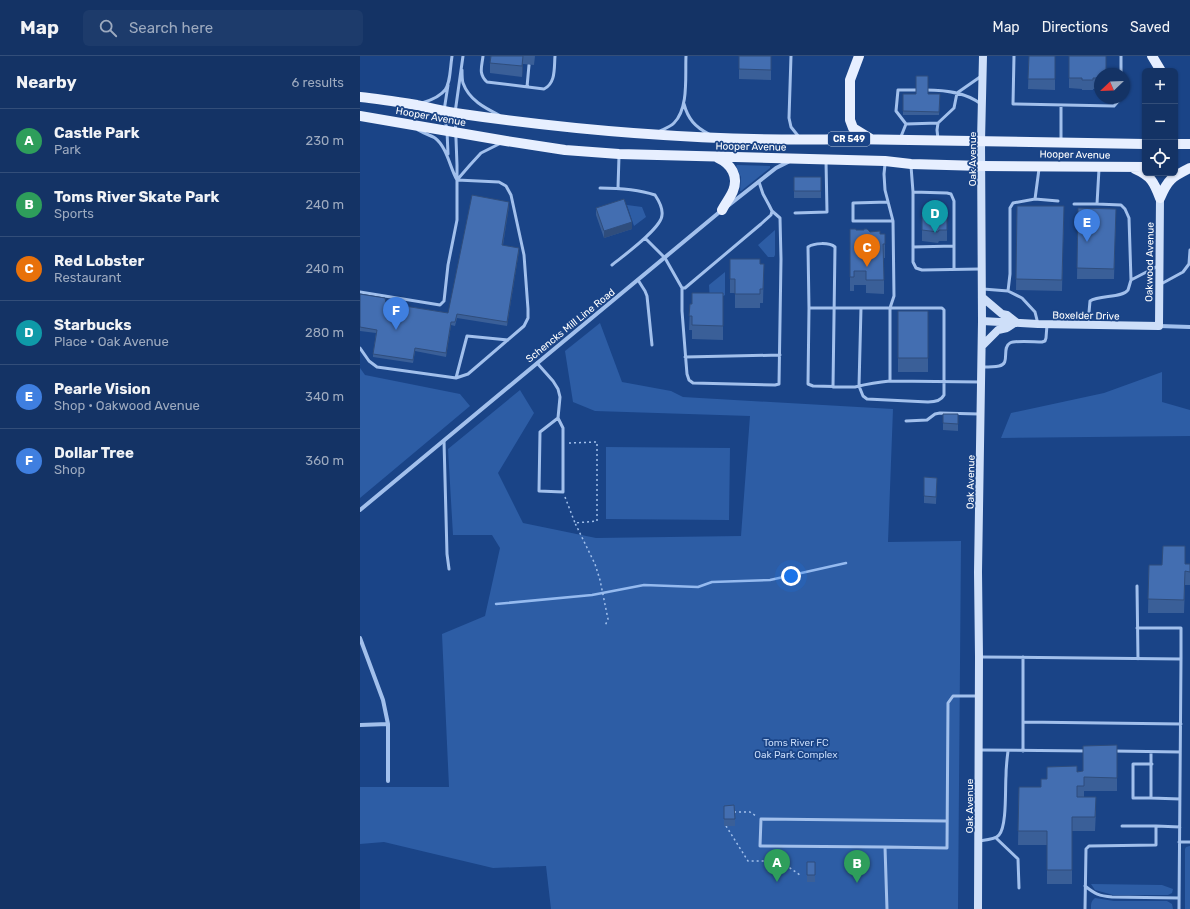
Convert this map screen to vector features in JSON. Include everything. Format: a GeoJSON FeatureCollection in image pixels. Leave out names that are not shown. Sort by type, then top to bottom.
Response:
{"type":"FeatureCollection","features":[{"type":"Feature","properties":{"kind":"main road"},"geometry":{"type":"LineString","coordinates":[[859,56],[850,80],[850,120],[853,128],[872,140]]}},
{"type":"Feature","properties":{"kind":"main road"},"geometry":{"type":"LineString","coordinates":[[1152,56],[1159,68]]}},
{"type":"Feature","properties":{"kind":"main road","name":"Hooper Avenue"},"geometry":{"type":"LineString","coordinates":[[360,97],[416,105],[456,113],[652,135],[801,140],[1142,144]]}},
{"type":"Feature","properties":{"kind":"main road","name":"Hooper Avenue"},"geometry":{"type":"LineString","coordinates":[[360,116],[565,150],[619,154],[826,159],[982,166],[1142,167]]}},
{"type":"Feature","properties":{"kind":"main road"},"geometry":{"type":"LineString","coordinates":[[1126,143],[1142,139]]}},
{"type":"Feature","properties":{"kind":"main road"},"geometry":{"type":"LineString","coordinates":[[1178,144],[1190,144]]}},
{"type":"Feature","properties":{"kind":"main road"},"geometry":{"type":"LineString","coordinates":[[716,157],[726,161],[733,172],[736,182],[733,191],[722,210]]}},
{"type":"Feature","properties":{"kind":"main road"},"geometry":{"type":"LineString","coordinates":[[1131,167],[1144,173],[1154,183],[1160,198]]}},
{"type":"Feature","properties":{"kind":"main road"},"geometry":{"type":"LineString","coordinates":[[1178,168],[1190,168]]}},
{"type":"Feature","properties":{"kind":"main road"},"geometry":{"type":"LineString","coordinates":[[1160,198],[1166,184],[1175,176],[1190,168]]}},
{"type":"Feature","properties":{"kind":"street","name":"Oak Avenue"},"geometry":{"type":"LineString","coordinates":[[978,909],[978,572],[982,346],[981,141],[983,56]]}},
{"type":"Feature","properties":{"kind":"street","name":"Schencks Mill Line Road"},"geometry":{"type":"LineString","coordinates":[[360,510],[722,210],[776,168],[794,158]]}},
{"type":"Feature","properties":{"kind":"street","name":"Oakwood Avenue"},"geometry":{"type":"LineString","coordinates":[[1159,326],[1160,198]]}},
{"type":"Feature","properties":{"kind":"street"},"geometry":{"type":"LineString","coordinates":[[982,293],[1002,314],[1007,315],[1016,322],[1007,328],[998,330],[982,346]]}},
{"type":"Feature","properties":{"kind":"street","name":"Boxelder Drive"},"geometry":{"type":"LineString","coordinates":[[982,321],[1042,324],[1190,327]]}},
{"type":"Feature","properties":{"kind":"street"},"geometry":{"type":"LineString","coordinates":[[360,638],[383,700],[388,724],[388,781]]}},
{"type":"Feature","properties":{"kind":"street"},"geometry":{"type":"LineString","coordinates":[[360,725],[388,724]]}},
{"type":"Feature","properties":{"kind":"lane"},"geometry":{"type":"LineString","coordinates":[[360,292],[440,305],[444,301],[448,265],[457,220],[457,180],[451,132],[444,111],[452,56]]}},
{"type":"Feature","properties":{"kind":"lane"},"geometry":{"type":"LineString","coordinates":[[448,156],[451,132],[456,113],[463,56]]}},
{"type":"Feature","properties":{"kind":"lane"},"geometry":{"type":"LineString","coordinates":[[483,56],[481,74],[487,82],[544,89],[549,87],[552,81],[555,56]]}},
{"type":"Feature","properties":{"kind":"lane"},"geometry":{"type":"LineString","coordinates":[[652,135],[674,123],[682,112],[684,102],[686,56]]}},
{"type":"Feature","properties":{"kind":"lane"},"geometry":{"type":"LineString","coordinates":[[791,56],[789,118],[791,127],[801,140]]}},
{"type":"Feature","properties":{"kind":"lane"},"geometry":{"type":"LineString","coordinates":[[1014,56],[1013,104],[1114,106],[1116,104]]}},
{"type":"Feature","properties":{"kind":"lane"},"geometry":{"type":"LineString","coordinates":[[1121,56],[1121,68]]}},
{"type":"Feature","properties":{"kind":"lane"},"geometry":{"type":"LineString","coordinates":[[526,87],[529,64]]}},
{"type":"Feature","properties":{"kind":"lane"},"geometry":{"type":"LineString","coordinates":[[461,66],[463,83],[471,98],[485,108],[510,120]]}},
{"type":"Feature","properties":{"kind":"lane"},"geometry":{"type":"LineString","coordinates":[[938,141],[938,123],[954,108],[957,93],[982,76]]}},
{"type":"Feature","properties":{"kind":"lane"},"geometry":{"type":"LineString","coordinates":[[416,105],[433,100],[444,93],[448,85]]}},
{"type":"Feature","properties":{"kind":"lane"},"geometry":{"type":"LineString","coordinates":[[906,124],[896,111],[898,90],[944,90],[972,97],[982,105]]}},
{"type":"Feature","properties":{"kind":"lane"},"geometry":{"type":"LineString","coordinates":[[684,102],[687,113],[694,124],[716,138]]}},
{"type":"Feature","properties":{"kind":"lane"},"geometry":{"type":"LineString","coordinates":[[1061,105],[1061,142]]}},
{"type":"Feature","properties":{"kind":"lane"},"geometry":{"type":"LineString","coordinates":[[906,124],[938,123]]}},
{"type":"Feature","properties":{"kind":"lane"},"geometry":{"type":"LineString","coordinates":[[405,124],[436,139],[448,156],[452,171],[457,180]]}},
{"type":"Feature","properties":{"kind":"lane"},"geometry":{"type":"LineString","coordinates":[[899,140],[906,124]]}},
{"type":"Feature","properties":{"kind":"lane"},"geometry":{"type":"LineString","coordinates":[[457,180],[482,154],[506,141]]}},
{"type":"Feature","properties":{"kind":"lane"},"geometry":{"type":"LineString","coordinates":[[618,188],[619,154]]}},
{"type":"Feature","properties":{"kind":"lane"},"geometry":{"type":"LineString","coordinates":[[795,213],[827,212],[826,159]]}},
{"type":"Feature","properties":{"kind":"lane"},"geometry":{"type":"LineString","coordinates":[[885,161],[885,190],[893,221],[894,296],[890,308],[890,381]]}},
{"type":"Feature","properties":{"kind":"lane"},"geometry":{"type":"LineString","coordinates":[[911,164],[913,192],[913,262],[916,268],[922,270],[982,270]]}},
{"type":"Feature","properties":{"kind":"lane"},"geometry":{"type":"LineString","coordinates":[[1035,200],[1039,166]]}},
{"type":"Feature","properties":{"kind":"lane"},"geometry":{"type":"LineString","coordinates":[[1097,204],[1099,167]]}},
{"type":"Feature","properties":{"kind":"lane"},"geometry":{"type":"LineString","coordinates":[[360,348],[368,361],[377,367],[456,378],[468,374],[524,326],[528,318],[528,313],[524,255],[511,195],[506,186],[499,182],[457,180]]}},
{"type":"Feature","properties":{"kind":"lane"},"geometry":{"type":"LineString","coordinates":[[645,238],[664,258],[682,288],[685,357],[689,380],[693,383],[779,384],[781,267],[780,218],[772,211],[763,194],[759,182]]}},
{"type":"Feature","properties":{"kind":"lane"},"geometry":{"type":"LineString","coordinates":[[600,188],[640,190],[655,195],[661,207],[662,217],[658,225],[645,238],[612,265]]}},
{"type":"Feature","properties":{"kind":"lane"},"geometry":{"type":"LineString","coordinates":[[913,192],[951,194],[954,201],[954,269]]}},
{"type":"Feature","properties":{"kind":"lane"},"geometry":{"type":"LineString","coordinates":[[1008,291],[1010,274],[1010,208],[1013,203],[1035,200],[1058,201]]}},
{"type":"Feature","properties":{"kind":"lane"},"geometry":{"type":"LineString","coordinates":[[888,202],[853,203],[853,221],[893,221]]}},
{"type":"Feature","properties":{"kind":"lane"},"geometry":{"type":"LineString","coordinates":[[1074,204],[1121,206],[1125,209],[1129,218],[1131,280],[1128,290],[1124,294],[1094,298],[1090,301],[1088,324]]}},
{"type":"Feature","properties":{"kind":"lane"},"geometry":{"type":"LineString","coordinates":[[682,288],[685,288],[771,215],[772,211]]}},
{"type":"Feature","properties":{"kind":"lane"},"geometry":{"type":"LineString","coordinates":[[833,386],[835,247],[832,244],[812,244],[808,247],[808,384],[813,386],[855,387],[868,383],[890,381],[981,382]]}},
{"type":"Feature","properties":{"kind":"lane"},"geometry":{"type":"LineString","coordinates":[[913,247],[954,246]]}},
{"type":"Feature","properties":{"kind":"lane"},"geometry":{"type":"LineString","coordinates":[[1159,285],[1183,272],[1189,264],[1190,250]]}},
{"type":"Feature","properties":{"kind":"lane"},"geometry":{"type":"LineString","coordinates":[[1131,280],[1159,265]]}},
{"type":"Feature","properties":{"kind":"lane"},"geometry":{"type":"LineString","coordinates":[[638,280],[647,296],[652,345]]}},
{"type":"Feature","properties":{"kind":"lane"},"geometry":{"type":"LineString","coordinates":[[981,367],[1003,365],[1005,361],[1005,349],[1012,342],[1042,342],[1046,338],[1042,324],[1035,312],[1022,298],[1008,291],[982,293]]}},
{"type":"Feature","properties":{"kind":"lane"},"geometry":{"type":"LineString","coordinates":[[809,308],[861,308],[890,308],[942,308],[944,310],[945,382],[943,398],[928,402],[867,399],[863,396],[859,386],[861,308]]}},
{"type":"Feature","properties":{"kind":"lane"},"geometry":{"type":"LineString","coordinates":[[456,378],[467,336],[508,340]]}},
{"type":"Feature","properties":{"kind":"lane"},"geometry":{"type":"LineString","coordinates":[[685,357],[780,355]]}},
{"type":"Feature","properties":{"kind":"lane"},"geometry":{"type":"LineString","coordinates":[[537,363],[558,389],[560,397],[558,418],[563,428],[563,492],[539,491],[540,432],[558,418]]}},
{"type":"Feature","properties":{"kind":"lane"},"geometry":{"type":"LineString","coordinates":[[906,421],[927,420],[935,414],[940,413],[981,414]]}},
{"type":"Feature","properties":{"kind":"lane"},"geometry":{"type":"LineString","coordinates":[[444,440],[447,554],[449,568]]}},
{"type":"Feature","properties":{"kind":"lane"},"geometry":{"type":"LineString","coordinates":[[1137,586],[1138,658]]}},
{"type":"Feature","properties":{"kind":"lane"},"geometry":{"type":"LineString","coordinates":[[1137,628],[1181,628],[1179,909]]}},
{"type":"Feature","properties":{"kind":"lane"},"geometry":{"type":"LineString","coordinates":[[979,657],[1181,659]]}},
{"type":"Feature","properties":{"kind":"lane"},"geometry":{"type":"LineString","coordinates":[[1023,657],[1023,751]]}},
{"type":"Feature","properties":{"kind":"lane"},"geometry":{"type":"LineString","coordinates":[[947,821],[761,819],[760,846],[947,848],[948,703],[953,696],[979,696]]}},
{"type":"Feature","properties":{"kind":"lane"},"geometry":{"type":"LineString","coordinates":[[1023,722],[1181,724]]}},
{"type":"Feature","properties":{"kind":"lane"},"geometry":{"type":"LineString","coordinates":[[979,750],[1091,751]]}},
{"type":"Feature","properties":{"kind":"lane"},"geometry":{"type":"LineString","coordinates":[[978,841],[996,838],[1000,834],[1004,822],[1008,751]]}},
{"type":"Feature","properties":{"kind":"lane"},"geometry":{"type":"LineString","coordinates":[[1113,751],[1180,752]]}},
{"type":"Feature","properties":{"kind":"lane"},"geometry":{"type":"LineString","coordinates":[[1151,752],[1151,798]]}},
{"type":"Feature","properties":{"kind":"lane"},"geometry":{"type":"LineString","coordinates":[[1152,764],[1133,764],[1133,798],[1180,799]]}},
{"type":"Feature","properties":{"kind":"lane"},"geometry":{"type":"LineString","coordinates":[[1122,826],[1180,827]]}},
{"type":"Feature","properties":{"kind":"lane"},"geometry":{"type":"LineString","coordinates":[[1086,909],[1086,849],[1089,846],[1156,845],[1156,826]]}},
{"type":"Feature","properties":{"kind":"lane"},"geometry":{"type":"LineString","coordinates":[[996,838],[1018,859],[1019,888]]}},
{"type":"Feature","properties":{"kind":"lane"},"geometry":{"type":"LineString","coordinates":[[1179,842],[1190,842]]}},
{"type":"Feature","properties":{"kind":"lane"},"geometry":{"type":"LineString","coordinates":[[885,847],[887,909]]}},
{"type":"Feature","properties":{"kind":"lane"},"geometry":{"type":"LineString","coordinates":[[1086,886],[1094,894],[1112,898],[1179,898]]}},
{"type":"Feature","properties":{"kind":"path"},"geometry":{"type":"LineString","coordinates":[[563,444],[597,442],[597,522],[575,523]]}},
{"type":"Feature","properties":{"kind":"path"},"geometry":{"type":"LineString","coordinates":[[563,492],[575,523],[595,564],[608,619],[605,626]]}},
{"type":"Feature","properties":{"kind":"path"},"geometry":{"type":"LineString","coordinates":[[734,812],[750,812],[761,819]]}},
{"type":"Feature","properties":{"kind":"path"},"geometry":{"type":"LineString","coordinates":[[726,826],[748,861],[780,861],[800,875]]}},
{"type":"Feature","properties":{"kind":"path"},"geometry":{"type":"LineString","coordinates":[[774,846],[775,861]]}},
{"type":"Feature","properties":{"kind":"green space"},"geometry":{"type":"Polygon","coordinates":[[[736,166],[770,166],[770,168],[740,191],[741,177],[736,166]]]}},
{"type":"Feature","properties":{"kind":"green space"},"geometry":{"type":"Polygon","coordinates":[[[627,205],[642,207],[646,217],[634,226],[627,205]]]}},
{"type":"Feature","properties":{"kind":"green space"},"geometry":{"type":"Polygon","coordinates":[[[775,230],[775,255],[774,257],[768,257],[758,245],[775,230]]]}},
{"type":"Feature","properties":{"kind":"green space"},"geometry":{"type":"Polygon","coordinates":[[[725,272],[725,295],[713,303],[710,303],[709,285],[725,272]]]}},
{"type":"Feature","properties":{"kind":"green space","name":"Toms River FC Oak Park Complex"},"geometry":{"type":"Polygon","coordinates":[[[600,323],[622,382],[671,391],[683,397],[893,409],[888,542],[961,541],[958,909],[551,909],[546,866],[493,868],[384,842],[360,844],[360,787],[449,787],[442,634],[485,616],[500,548],[492,535],[453,535],[448,449],[520,390],[534,413],[498,473],[523,523],[596,538],[741,536],[750,416],[595,411],[573,402],[565,351],[600,323]]]}},
{"type":"Feature","properties":{"kind":"green space"},"geometry":{"type":"Polygon","coordinates":[[[360,368],[365,375],[460,394],[470,406],[360,498],[360,368]]]}},
{"type":"Feature","properties":{"kind":"green space"},"geometry":{"type":"Polygon","coordinates":[[[1162,372],[1162,402],[1190,410],[1190,436],[1001,438],[1011,413],[1104,393],[1162,372]]]}},
{"type":"Feature","properties":{"kind":"green space"},"geometry":{"type":"Polygon","coordinates":[[[606,447],[730,448],[729,520],[606,519],[606,447]]]}},
{"type":"Feature","properties":{"kind":"green space"},"geometry":{"type":"Polygon","coordinates":[[[1190,846],[1190,909],[1185,909],[1185,849],[1186,847],[1190,846]]]}},
{"type":"Feature","properties":{"kind":"green space"},"geometry":{"type":"Polygon","coordinates":[[[1091,884],[1162,885],[1173,889],[1172,893],[1168,895],[1113,895],[1095,890],[1091,884]]]}},
{"type":"Feature","properties":{"kind":"green space"},"geometry":{"type":"Polygon","coordinates":[[[1095,898],[1114,901],[1167,901],[1172,904],[1173,909],[1091,909],[1095,898]]]}},
{"type":"Feature","properties":{"kind":"building"},"geometry":{"type":"Polygon","coordinates":[[[491,56],[523,56],[522,66],[490,63],[491,56]]]}},
{"type":"Feature","properties":{"kind":"building"},"geometry":{"type":"Polygon","coordinates":[[[739,56],[771,56],[771,70],[739,69],[739,56]]]}},
{"type":"Feature","properties":{"kind":"building"},"geometry":{"type":"Polygon","coordinates":[[[1029,56],[1055,56],[1055,79],[1028,79],[1029,56]]]}},
{"type":"Feature","properties":{"kind":"building"},"geometry":{"type":"Polygon","coordinates":[[[1069,56],[1106,56],[1106,68],[1094,68],[1093,80],[1069,78],[1069,56]]]}},
{"type":"Feature","properties":{"kind":"building"},"geometry":{"type":"Polygon","coordinates":[[[916,76],[928,76],[928,94],[940,94],[939,112],[903,111],[903,94],[916,94],[916,76]]]}},
{"type":"Feature","properties":{"kind":"building"},"geometry":{"type":"Polygon","coordinates":[[[794,177],[821,177],[821,191],[794,191],[794,177]]]}},
{"type":"Feature","properties":{"kind":"building"},"geometry":{"type":"Polygon","coordinates":[[[472,195],[509,202],[502,245],[519,248],[507,322],[457,314],[455,322],[451,322],[446,353],[415,348],[413,360],[373,354],[377,330],[360,327],[360,294],[385,298],[386,303],[448,313],[472,195]]]}},
{"type":"Feature","properties":{"kind":"building"},"geometry":{"type":"Polygon","coordinates":[[[624,199],[632,222],[604,231],[596,208],[624,199]]]}},
{"type":"Feature","properties":{"kind":"building"},"geometry":{"type":"Polygon","coordinates":[[[1017,206],[1064,206],[1062,280],[1016,279],[1017,206]]]}},
{"type":"Feature","properties":{"kind":"building"},"geometry":{"type":"Polygon","coordinates":[[[1078,208],[1116,209],[1114,269],[1077,268],[1078,208]]]}},
{"type":"Feature","properties":{"kind":"building"},"geometry":{"type":"Polygon","coordinates":[[[922,215],[947,215],[947,230],[939,230],[938,232],[922,230],[922,215]]]}},
{"type":"Feature","properties":{"kind":"building"},"geometry":{"type":"Polygon","coordinates":[[[850,229],[867,229],[870,232],[880,231],[880,234],[885,234],[885,244],[883,244],[884,280],[866,280],[866,271],[854,271],[854,277],[850,277],[850,229]]]}},
{"type":"Feature","properties":{"kind":"building"},"geometry":{"type":"Polygon","coordinates":[[[730,259],[760,259],[760,264],[764,264],[763,289],[760,289],[760,294],[735,294],[735,279],[730,279],[730,259]]]}},
{"type":"Feature","properties":{"kind":"building"},"geometry":{"type":"Polygon","coordinates":[[[692,293],[723,293],[723,326],[692,325],[692,316],[689,316],[690,304],[692,304],[692,293]]]}},
{"type":"Feature","properties":{"kind":"building"},"geometry":{"type":"Polygon","coordinates":[[[898,311],[928,311],[928,358],[898,358],[898,311]]]}},
{"type":"Feature","properties":{"kind":"building"},"geometry":{"type":"Polygon","coordinates":[[[943,414],[958,414],[958,424],[943,423],[943,414]]]}},
{"type":"Feature","properties":{"kind":"building"},"geometry":{"type":"Polygon","coordinates":[[[924,477],[937,478],[936,497],[924,496],[924,477]]]}},
{"type":"Feature","properties":{"kind":"building"},"geometry":{"type":"Polygon","coordinates":[[[1163,546],[1185,546],[1185,564],[1190,564],[1190,572],[1185,571],[1184,600],[1148,599],[1149,565],[1162,565],[1163,546]]]}},
{"type":"Feature","properties":{"kind":"building"},"geometry":{"type":"Polygon","coordinates":[[[1117,745],[1117,778],[1084,777],[1084,786],[1077,786],[1077,797],[1096,797],[1095,817],[1072,817],[1072,870],[1047,870],[1047,831],[1018,831],[1019,787],[1041,787],[1041,779],[1047,779],[1047,767],[1077,766],[1077,772],[1083,771],[1083,746],[1117,745]]]}},
{"type":"Feature","properties":{"kind":"building"},"geometry":{"type":"Polygon","coordinates":[[[734,805],[735,819],[724,819],[724,806],[734,805]]]}},
{"type":"Feature","properties":{"kind":"building"},"geometry":{"type":"Polygon","coordinates":[[[807,862],[815,862],[815,875],[807,875],[807,862]]]}},
{"type":"Feature","properties":{"kind":"waterway"},"geometry":{"type":"LineString","coordinates":[[496,604],[592,595],[644,585],[698,587],[712,582],[770,580],[846,563]]}},
{"type":"Feature","properties":{"kind":"place","name":"Starbucks"},"geometry":{"type":"Point","coordinates":[935,233]}},
{"type":"Feature","properties":{"kind":"place","name":"Pearle Vision"},"geometry":{"type":"Point","coordinates":[1087,242]}},
{"type":"Feature","properties":{"kind":"place","name":"Red Lobster"},"geometry":{"type":"Point","coordinates":[867,267]}},
{"type":"Feature","properties":{"kind":"place","name":"Dollar Tree"},"geometry":{"type":"Point","coordinates":[396,330]}},
{"type":"Feature","properties":{"kind":"place","name":"Castle Park"},"geometry":{"type":"Point","coordinates":[777,882]}},
{"type":"Feature","properties":{"kind":"place","name":"Toms River Skate Park"},"geometry":{"type":"Point","coordinates":[857,883]}}]}
